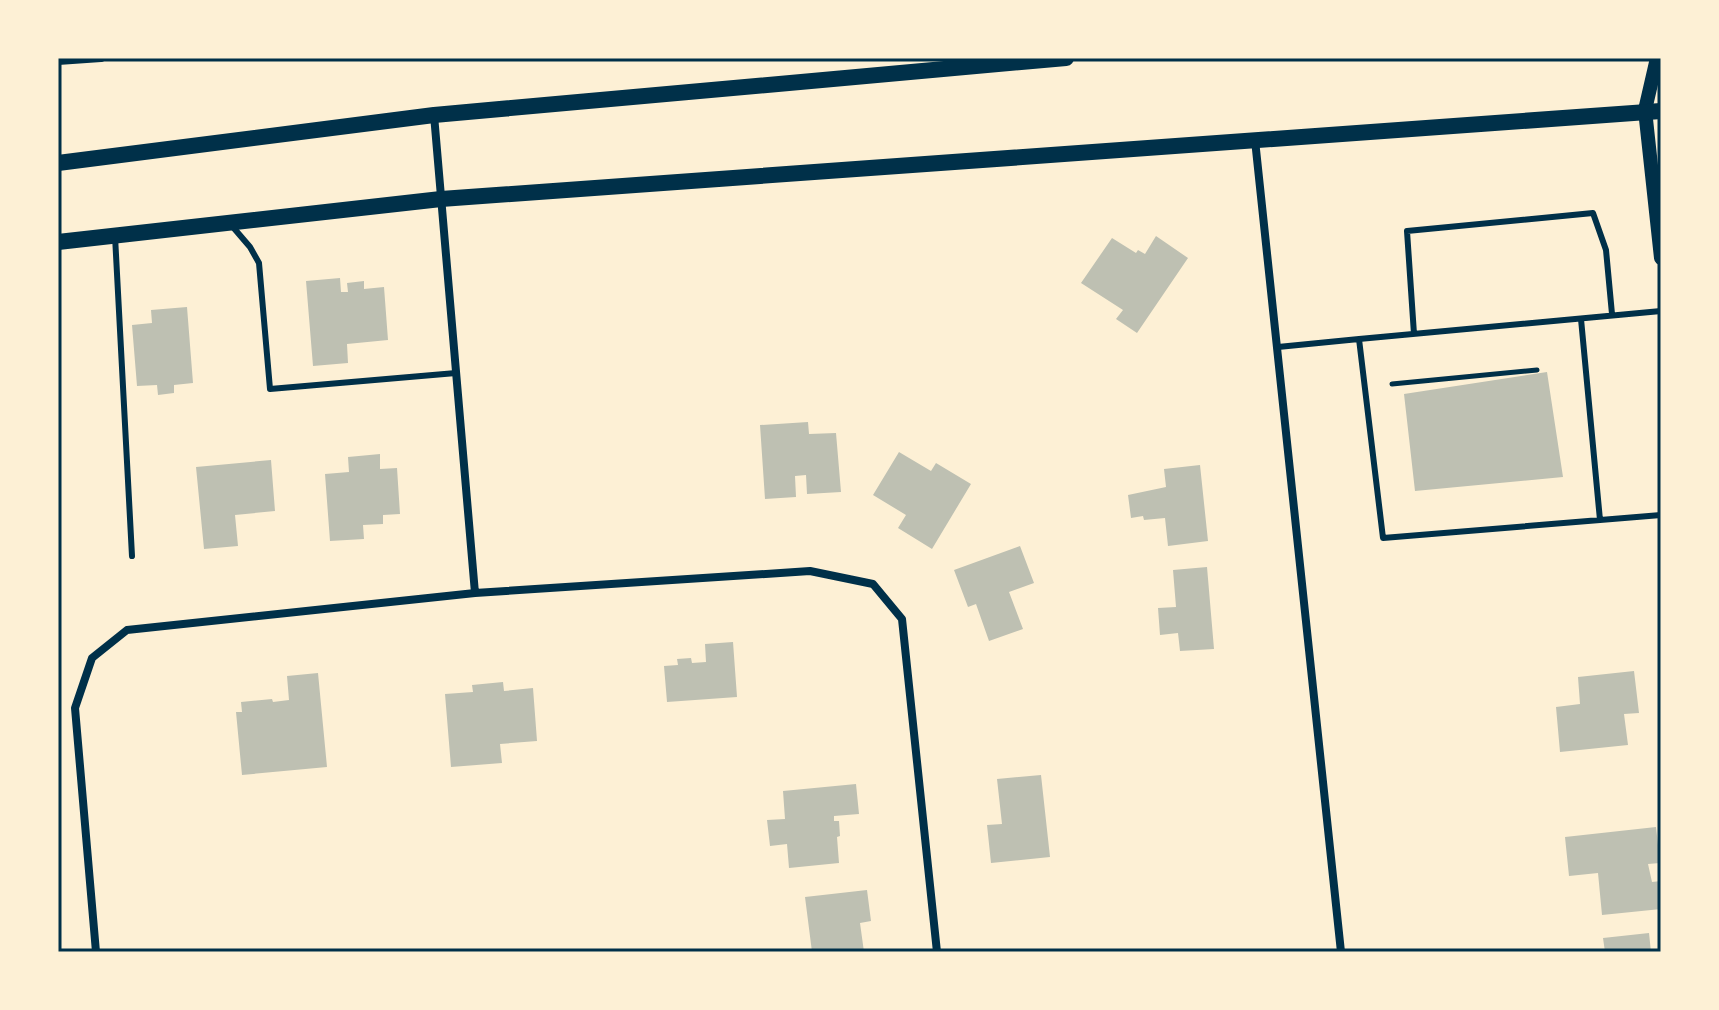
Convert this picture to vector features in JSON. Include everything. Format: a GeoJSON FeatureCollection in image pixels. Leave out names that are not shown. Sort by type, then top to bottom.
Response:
{"type":"FeatureCollection","features":[{"type":"Feature","properties":{"kind":"main road"},"geometry":{"type":"LineString","coordinates":[[58,163],[434,115],[1066,58]]}},
{"type":"Feature","properties":{"kind":"main road"},"geometry":{"type":"LineString","coordinates":[[58,242],[441,199],[1653,110]]}},
{"type":"Feature","properties":{"kind":"street"},"geometry":{"type":"LineString","coordinates":[[58,61],[101,58]]}},
{"type":"Feature","properties":{"kind":"street"},"geometry":{"type":"LineString","coordinates":[[1657,58],[1653,110],[1661,258]]}},
{"type":"Feature","properties":{"kind":"street"},"geometry":{"type":"LineString","coordinates":[[434,115],[475,593]]}},
{"type":"Feature","properties":{"kind":"street"},"geometry":{"type":"LineString","coordinates":[[1255,140],[1341,952]]}},
{"type":"Feature","properties":{"kind":"street"},"geometry":{"type":"LineString","coordinates":[[96,952],[75,708],[92,658],[127,630],[475,593],[810,571],[873,584],[902,619],[937,952]]}},
{"type":"Feature","properties":{"kind":"lane"},"geometry":{"type":"LineString","coordinates":[[1414,334],[1407,231],[1593,213],[1606,250],[1612,314]]}},
{"type":"Feature","properties":{"kind":"lane"},"geometry":{"type":"LineString","coordinates":[[230,223],[259,263],[270,389],[456,373]]}},
{"type":"Feature","properties":{"kind":"lane"},"geometry":{"type":"LineString","coordinates":[[115,236],[132,556]]}},
{"type":"Feature","properties":{"kind":"lane"},"geometry":{"type":"LineString","coordinates":[[1278,347],[1661,311]]}},
{"type":"Feature","properties":{"kind":"lane"},"geometry":{"type":"LineString","coordinates":[[1581,319],[1600,520]]}},
{"type":"Feature","properties":{"kind":"lane"},"geometry":{"type":"LineString","coordinates":[[1359,339],[1383,538],[1661,515]]}},
{"type":"Feature","properties":{"kind":"path"},"geometry":{"type":"LineString","coordinates":[[1392,384],[1537,370]]}},
{"type":"Feature","properties":{"kind":"building"},"geometry":{"type":"Polygon","coordinates":[[[1156,236],[1188,258],[1137,333],[1116,319],[1123,310],[1081,283],[1112,238],[1136,253],[1138,250],[1145,254],[1156,236]]]}},
{"type":"Feature","properties":{"kind":"building"},"geometry":{"type":"Polygon","coordinates":[[[340,278],[341,292],[348,292],[347,283],[364,281],[364,289],[384,287],[388,340],[347,344],[348,363],[313,366],[306,281],[340,278]]]}},
{"type":"Feature","properties":{"kind":"building"},"geometry":{"type":"Polygon","coordinates":[[[187,307],[193,383],[174,385],[174,393],[158,395],[157,385],[137,386],[132,325],[152,323],[151,310],[187,307]]]}},
{"type":"Feature","properties":{"kind":"building"},"geometry":{"type":"Polygon","coordinates":[[[1547,372],[1563,477],[1415,491],[1404,394],[1547,372]]]}},
{"type":"Feature","properties":{"kind":"building"},"geometry":{"type":"Polygon","coordinates":[[[808,422],[809,434],[836,433],[841,492],[807,494],[806,475],[795,476],[796,497],[765,499],[760,425],[808,422]]]}},
{"type":"Feature","properties":{"kind":"building"},"geometry":{"type":"Polygon","coordinates":[[[899,452],[931,471],[936,463],[971,484],[932,549],[898,528],[906,515],[873,495],[899,452]]]}},
{"type":"Feature","properties":{"kind":"building"},"geometry":{"type":"Polygon","coordinates":[[[380,454],[380,469],[397,468],[400,514],[383,515],[383,524],[363,525],[364,539],[330,541],[325,474],[349,472],[348,457],[380,454]]]}},
{"type":"Feature","properties":{"kind":"building"},"geometry":{"type":"Polygon","coordinates":[[[271,460],[275,511],[235,515],[238,546],[204,549],[196,467],[271,460]]]}},
{"type":"Feature","properties":{"kind":"building"},"geometry":{"type":"Polygon","coordinates":[[[1200,465],[1208,541],[1168,546],[1165,518],[1131,518],[1128,495],[1166,487],[1164,469],[1200,465]]]}},
{"type":"Feature","properties":{"kind":"building"},"geometry":{"type":"Polygon","coordinates":[[[1020,546],[1034,583],[1009,592],[1023,629],[989,641],[976,604],[968,607],[954,570],[1020,546]]]}},
{"type":"Feature","properties":{"kind":"building"},"geometry":{"type":"Polygon","coordinates":[[[1207,567],[1214,649],[1180,651],[1178,633],[1160,635],[1158,608],[1176,607],[1173,570],[1207,567]]]}},
{"type":"Feature","properties":{"kind":"building"},"geometry":{"type":"Polygon","coordinates":[[[733,642],[737,697],[667,702],[664,666],[678,665],[677,659],[691,658],[692,663],[706,662],[705,644],[733,642]]]}},
{"type":"Feature","properties":{"kind":"building"},"geometry":{"type":"Polygon","coordinates":[[[1634,671],[1639,713],[1624,714],[1628,745],[1560,752],[1556,707],[1580,704],[1578,677],[1634,671]]]}},
{"type":"Feature","properties":{"kind":"building"},"geometry":{"type":"Polygon","coordinates":[[[318,673],[327,767],[242,775],[236,712],[242,712],[241,702],[289,700],[287,676],[318,673]]]}},
{"type":"Feature","properties":{"kind":"building"},"geometry":{"type":"Polygon","coordinates":[[[503,682],[504,691],[533,688],[537,741],[500,744],[502,763],[451,767],[445,694],[473,692],[472,685],[503,682]]]}},
{"type":"Feature","properties":{"kind":"building"},"geometry":{"type":"Polygon","coordinates":[[[1041,775],[1050,857],[991,863],[987,825],[1002,824],[997,779],[1041,775]]]}},
{"type":"Feature","properties":{"kind":"building"},"geometry":{"type":"Polygon","coordinates":[[[856,784],[859,814],[834,816],[834,821],[839,821],[839,863],[789,868],[787,844],[770,846],[767,820],[785,819],[783,791],[856,784]]]}},
{"type":"Feature","properties":{"kind":"building"},"geometry":{"type":"Polygon","coordinates":[[[1656,827],[1660,863],[1648,864],[1652,882],[1661,881],[1661,909],[1602,915],[1598,873],[1569,876],[1565,837],[1656,827]]]}},
{"type":"Feature","properties":{"kind":"building"},"geometry":{"type":"Polygon","coordinates":[[[867,890],[871,921],[860,923],[864,952],[812,952],[805,897],[867,890]]]}},
{"type":"Feature","properties":{"kind":"building"},"geometry":{"type":"Polygon","coordinates":[[[1649,933],[1651,952],[1605,952],[1603,938],[1649,933]]]}}]}
